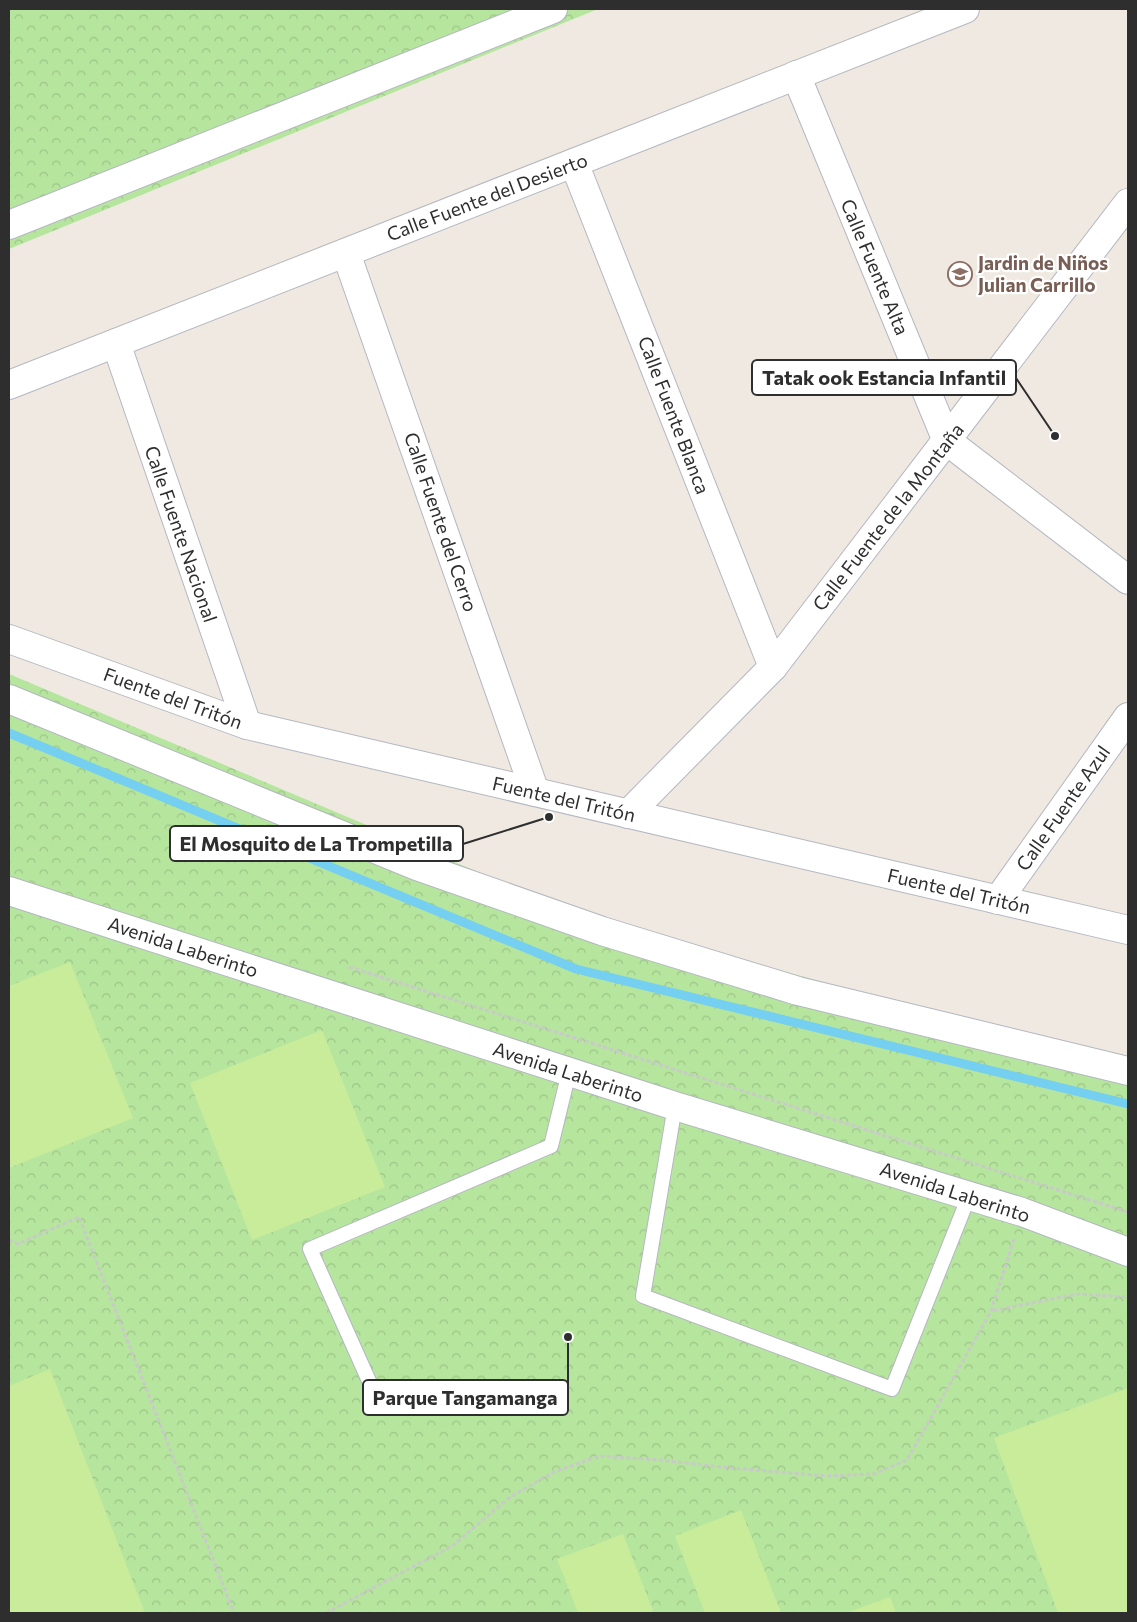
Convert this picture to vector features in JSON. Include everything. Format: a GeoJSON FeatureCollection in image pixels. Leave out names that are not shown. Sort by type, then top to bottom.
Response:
{"type":"FeatureCollection","features":[{"type":"Feature","properties":{"kind":"street"},"geometry":{"type":"LineString","coordinates":[[9,225],[553,9]]}},
{"type":"Feature","properties":{"kind":"street","name":"Calle Fuente del Desierto"},"geometry":{"type":"LineString","coordinates":[[9,385],[965,9]]}},
{"type":"Feature","properties":{"kind":"street","name":"Calle Fuente Alta"},"geometry":{"type":"LineString","coordinates":[[796,76],[947,440],[1128,580]]}},
{"type":"Feature","properties":{"kind":"street","name":"Calle Fuente Blanca"},"geometry":{"type":"LineString","coordinates":[[574,163],[773,667]]}},
{"type":"Feature","properties":{"kind":"street","name":"Calle Fuente de la Montaña"},"geometry":{"type":"LineString","coordinates":[[628,814],[773,667],[1128,203]]}},
{"type":"Feature","properties":{"kind":"street","name":"Calle Fuente del Cerro"},"geometry":{"type":"LineString","coordinates":[[346,252],[535,792]]}},
{"type":"Feature","properties":{"kind":"street","name":"Calle Fuente Nacional"},"geometry":{"type":"LineString","coordinates":[[116,343],[247,725]]}},
{"type":"Feature","properties":{"kind":"street","name":"Fuente del Tritón"},"geometry":{"type":"LineString","coordinates":[[9,639],[247,725],[1128,930]]}},
{"type":"Feature","properties":{"kind":"street"},"geometry":{"type":"LineString","coordinates":[[9,699],[417,866],[602,931],[798,991],[1128,1070]]}},
{"type":"Feature","properties":{"kind":"street","name":"Calle Fuente Azul"},"geometry":{"type":"LineString","coordinates":[[998,900],[1128,717]]}},
{"type":"Feature","properties":{"kind":"street","name":"Avenida Laberinto"},"geometry":{"type":"LineString","coordinates":[[9,891],[675,1106],[1022,1212],[1128,1252]]}},
{"type":"Feature","properties":{"kind":"lane"},"geometry":{"type":"LineString","coordinates":[[373,1390],[310,1249],[550,1146],[569,1072]]}},
{"type":"Feature","properties":{"kind":"lane"},"geometry":{"type":"LineString","coordinates":[[675,1106],[643,1296],[892,1389],[969,1196]]}},
{"type":"Feature","properties":{"kind":"path"},"geometry":{"type":"LineString","coordinates":[[341,965],[1128,1212]]}},
{"type":"Feature","properties":{"kind":"path"},"geometry":{"type":"LineString","coordinates":[[326,1613],[452,1546],[510,1497],[554,1472],[599,1456],[827,1476],[874,1474],[907,1460],[991,1311],[1022,1212]]}},
{"type":"Feature","properties":{"kind":"path"},"geometry":{"type":"LineString","coordinates":[[9,1240],[18,1244],[79,1217],[234,1613]]}},
{"type":"Feature","properties":{"kind":"path"},"geometry":{"type":"LineString","coordinates":[[991,1311],[1077,1294],[1128,1298]]}},
{"type":"Feature","properties":{"kind":"green space"},"geometry":{"type":"Polygon","coordinates":[[[9,9],[598,9],[9,249],[9,9]]]}},
{"type":"Feature","properties":{"kind":"green space"},"geometry":{"type":"Polygon","coordinates":[[[9,674],[523,891],[629,929],[1024,1037],[1128,1061],[1128,1613],[9,1613],[9,674]]]}},
{"type":"Feature","properties":{"kind":"green space"},"geometry":{"type":"Polygon","coordinates":[[[70,962],[133,1118],[9,1168],[9,986],[70,962]]]}},
{"type":"Feature","properties":{"kind":"green space"},"geometry":{"type":"Polygon","coordinates":[[[322,1030],[385,1187],[252,1240],[190,1083],[322,1030]]]}},
{"type":"Feature","properties":{"kind":"green space"},"geometry":{"type":"Polygon","coordinates":[[[50,1369],[145,1613],[9,1613],[9,1386],[50,1369]]]}},
{"type":"Feature","properties":{"kind":"green space"},"geometry":{"type":"Polygon","coordinates":[[[1128,1388],[1128,1613],[1058,1613],[994,1438],[1128,1388]]]}},
{"type":"Feature","properties":{"kind":"green space"},"geometry":{"type":"Polygon","coordinates":[[[741,1510],[781,1613],[705,1613],[675,1536],[741,1510]]]}},
{"type":"Feature","properties":{"kind":"green space"},"geometry":{"type":"Polygon","coordinates":[[[623,1534],[654,1613],[578,1613],[557,1559],[623,1534]]]}},
{"type":"Feature","properties":{"kind":"green space"},"geometry":{"type":"Polygon","coordinates":[[[890,1597],[896,1613],[846,1613],[890,1597]]]}},
{"type":"Feature","properties":{"kind":"waterway"},"geometry":{"type":"LineString","coordinates":[[9,733],[576,969],[1128,1104]]}},
{"type":"Feature","properties":{"kind":"place","name":"Jardin de Niños Julian Carrillo"},"geometry":{"type":"Point","coordinates":[960,274]}},
{"type":"Feature","properties":{"kind":"place","name":"Tatak ook Estancia Infantil"},"geometry":{"type":"Point","coordinates":[1055,436]}},
{"type":"Feature","properties":{"kind":"place","name":"El Mosquito de La Trompetilla"},"geometry":{"type":"Point","coordinates":[549,817]}},
{"type":"Feature","properties":{"kind":"place","name":"Parque Tangamanga"},"geometry":{"type":"Point","coordinates":[568,1337]}}]}
